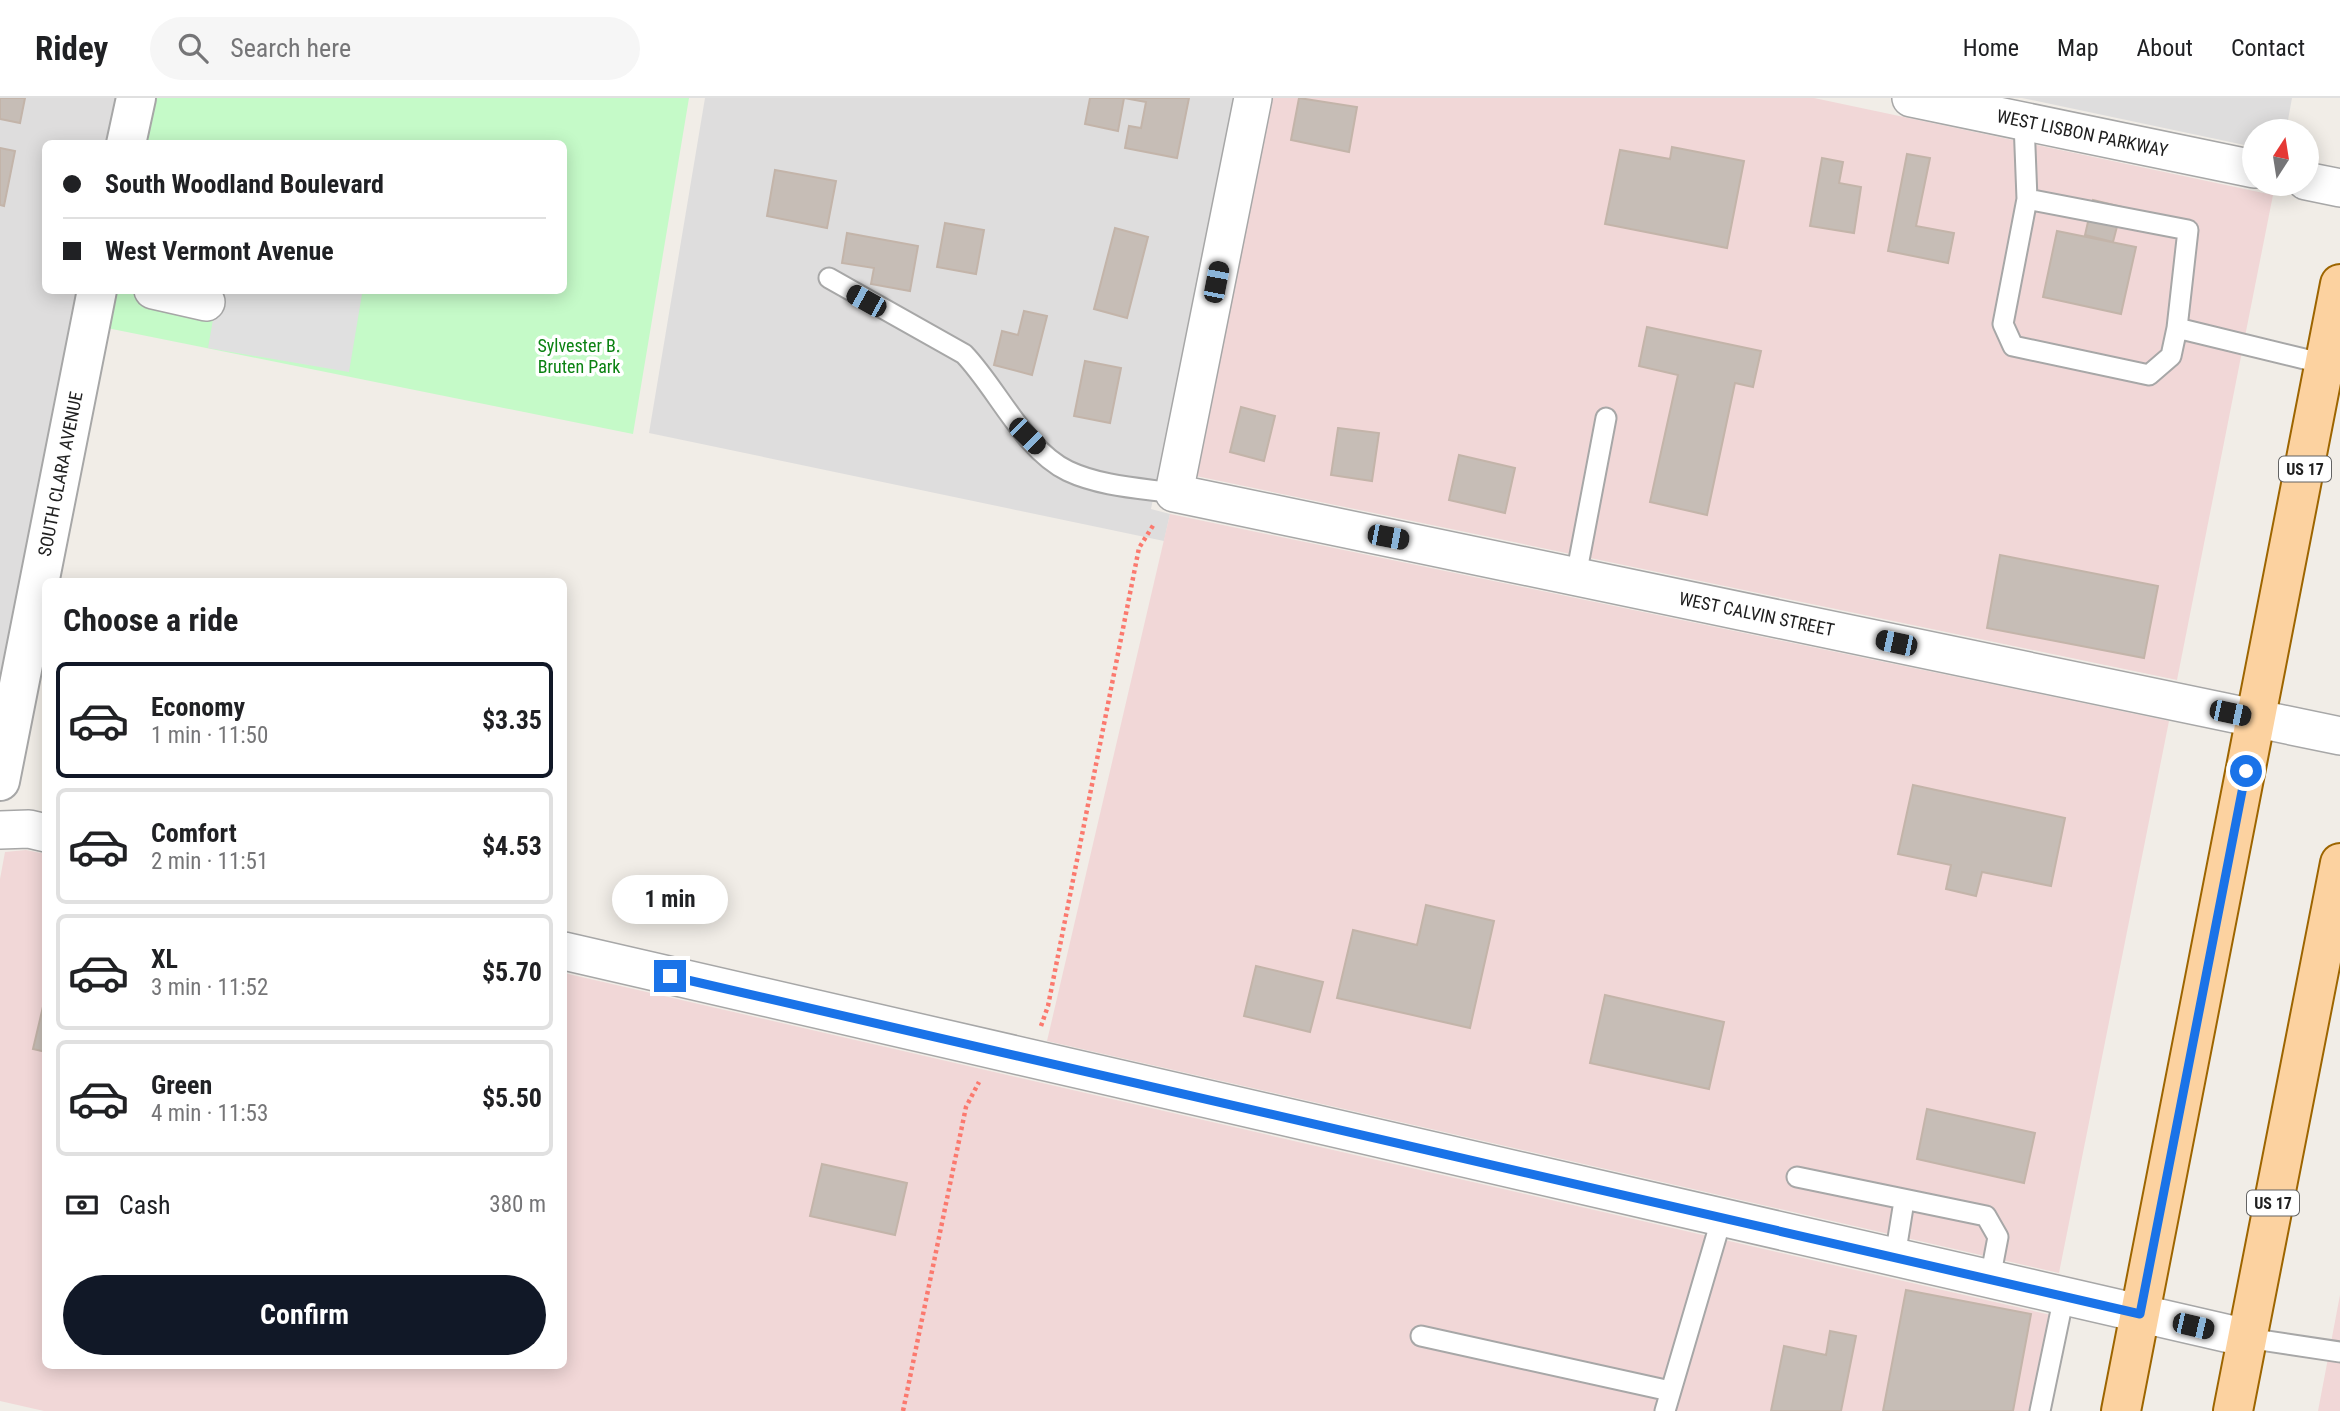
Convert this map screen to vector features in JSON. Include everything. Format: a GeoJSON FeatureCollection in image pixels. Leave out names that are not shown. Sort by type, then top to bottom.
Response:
{"type":"FeatureCollection","features":[{"type":"Feature","properties":{"kind":"main road","name":"US 17"},"geometry":{"type":"LineString","coordinates":[[2121,1411],[2340,284]]}},
{"type":"Feature","properties":{"kind":"main road","name":"US 17"},"geometry":{"type":"LineString","coordinates":[[2232,1411],[2340,863]]}},
{"type":"Feature","properties":{"kind":"street"},"geometry":{"type":"LineString","coordinates":[[127,140],[135,98]]}},
{"type":"Feature","properties":{"kind":"street"},"geometry":{"type":"LineString","coordinates":[[1174,493],[1253,98]]}},
{"type":"Feature","properties":{"kind":"street","name":"WEST LISBON PARKWAY"},"geometry":{"type":"LineString","coordinates":[[1911,98],[2242,167]]}},
{"type":"Feature","properties":{"kind":"street"},"geometry":{"type":"LineString","coordinates":[[2319,184],[2340,188]]}},
{"type":"Feature","properties":{"kind":"street","name":"SOUTH CLARA AVENUE"},"geometry":{"type":"LineString","coordinates":[[0,781],[96,294]]}},
{"type":"Feature","properties":{"kind":"street"},"geometry":{"type":"LineString","coordinates":[[171,294],[206,302]]}},
{"type":"Feature","properties":{"kind":"street","name":"WEST CALVIN STREET"},"geometry":{"type":"LineString","coordinates":[[1174,493],[2340,736]]}},
{"type":"Feature","properties":{"kind":"street"},"geometry":{"type":"LineString","coordinates":[[0,831],[29,829],[42,832]]}},
{"type":"Feature","properties":{"kind":"street"},"geometry":{"type":"LineString","coordinates":[[567,952],[2247,1338]]}},
{"type":"Feature","properties":{"kind":"lane"},"geometry":{"type":"LineString","coordinates":[[2024,122],[2027,199],[2003,324],[2013,346],[2149,375],[2171,356],[2177,328],[2188,230],[2027,199]]}},
{"type":"Feature","properties":{"kind":"lane"},"geometry":{"type":"LineString","coordinates":[[829,278],[964,354],[980,371],[1027,436],[1066,470],[1106,484],[1174,493]]}},
{"type":"Feature","properties":{"kind":"lane"},"geometry":{"type":"LineString","coordinates":[[2177,328],[2325,364]]}},
{"type":"Feature","properties":{"kind":"lane"},"geometry":{"type":"LineString","coordinates":[[1576,576],[1606,418]]}},
{"type":"Feature","properties":{"kind":"lane"},"geometry":{"type":"LineString","coordinates":[[1797,1177],[1986,1216],[1998,1237],[1990,1279]]}},
{"type":"Feature","properties":{"kind":"lane"},"geometry":{"type":"LineString","coordinates":[[1895,1257],[1904,1201]]}},
{"type":"Feature","properties":{"kind":"lane"},"geometry":{"type":"LineString","coordinates":[[1665,1411],[1722,1217]]}},
{"type":"Feature","properties":{"kind":"lane"},"geometry":{"type":"LineString","coordinates":[[2040,1411],[2064,1296]]}},
{"type":"Feature","properties":{"kind":"lane"},"geometry":{"type":"LineString","coordinates":[[1421,1336],[1670,1391]]}},
{"type":"Feature","properties":{"kind":"lane"},"geometry":{"type":"LineString","coordinates":[[2247,1338],[2340,1352]]}},
{"type":"Feature","properties":{"kind":"path"},"geometry":{"type":"LineString","coordinates":[[903,1411],[966,1107],[980,1082],[1018,1056],[1038,1035],[1048,1006],[1139,548],[1174,493]]}},
{"type":"Feature","properties":{"kind":"shaded area"},"geometry":{"type":"Polygon","coordinates":[[[0,98],[116,98],[108,140],[42,140],[42,294],[77,294],[0,686],[0,98]]]}},
{"type":"Feature","properties":{"kind":"shaded area"},"geometry":{"type":"Polygon","coordinates":[[[705,98],[1235,98],[1151,509],[1170,514],[1164,541],[649,433],[705,98]]]}},
{"type":"Feature","properties":{"kind":"shaded area"},"geometry":{"type":"Polygon","coordinates":[[[1273,98],[1814,98],[2242,188],[2242,196],[2273,196],[2177,680],[1196,476],[1273,98]]]}},
{"type":"Feature","properties":{"kind":"shaded area"},"geometry":{"type":"Polygon","coordinates":[[[2022,98],[2292,98],[2288,119],[2242,119],[2242,144],[2022,98]]]}},
{"type":"Feature","properties":{"kind":"shaded area"},"geometry":{"type":"Polygon","coordinates":[[[217,294],[362,294],[349,372],[208,348],[217,294]]]}},
{"type":"Feature","properties":{"kind":"shaded area"},"geometry":{"type":"Polygon","coordinates":[[[1170,514],[2169,721],[2059,1273],[1047,1041],[1170,514]]]}},
{"type":"Feature","properties":{"kind":"shaded area"},"geometry":{"type":"Polygon","coordinates":[[[26,850],[42,853],[42,1369],[567,1369],[567,974],[2051,1315],[2032,1411],[44,1411],[0,1401],[0,879],[5,852],[26,850]]]}},
{"type":"Feature","properties":{"kind":"shaded area"},"geometry":{"type":"Polygon","coordinates":[[[2340,1295],[2340,1411],[2318,1411],[2340,1295]]]}},
{"type":"Feature","properties":{"kind":"green space","name":"Sylvester B. Bruten Park"},"geometry":{"type":"Polygon","coordinates":[[[154,98],[689,98],[633,434],[107,328],[114,294],[567,294],[567,140],[146,140],[154,98]]]}},
{"type":"Feature","properties":{"kind":"building"},"geometry":{"type":"Polygon","coordinates":[[[0,98],[25,98],[20,123],[0,119],[0,98]]]}},
{"type":"Feature","properties":{"kind":"building"},"geometry":{"type":"Polygon","coordinates":[[[1090,98],[1124,98],[1118,131],[1085,124],[1090,98]]]}},
{"type":"Feature","properties":{"kind":"building"},"geometry":{"type":"Polygon","coordinates":[[[1124,98],[1189,98],[1177,158],[1125,148],[1129,126],[1141,128],[1146,102],[1124,98]]]}},
{"type":"Feature","properties":{"kind":"building"},"geometry":{"type":"Polygon","coordinates":[[[1299,98],[1357,107],[1349,152],[1291,140],[1299,98]]]}},
{"type":"Feature","properties":{"kind":"building"},"geometry":{"type":"Polygon","coordinates":[[[1672,147],[1744,161],[1727,248],[1605,224],[1620,150],[1670,159],[1672,147]]]}},
{"type":"Feature","properties":{"kind":"building"},"geometry":{"type":"Polygon","coordinates":[[[0,148],[15,151],[4,206],[0,205],[0,148]]]}},
{"type":"Feature","properties":{"kind":"building"},"geometry":{"type":"Polygon","coordinates":[[[1907,154],[1930,158],[1916,226],[1954,233],[1948,263],[1888,251],[1907,154]]]}},
{"type":"Feature","properties":{"kind":"building"},"geometry":{"type":"Polygon","coordinates":[[[1822,158],[1843,162],[1839,183],[1861,187],[1854,233],[1810,226],[1822,158]]]}},
{"type":"Feature","properties":{"kind":"building"},"geometry":{"type":"Polygon","coordinates":[[[775,170],[836,181],[827,228],[767,216],[775,170]]]}},
{"type":"Feature","properties":{"kind":"building"},"geometry":{"type":"Polygon","coordinates":[[[2093,200],[2122,207],[2113,242],[2085,235],[2093,200]]]}},
{"type":"Feature","properties":{"kind":"building"},"geometry":{"type":"Polygon","coordinates":[[[945,223],[984,230],[976,274],[937,267],[945,223]]]}},
{"type":"Feature","properties":{"kind":"building"},"geometry":{"type":"Polygon","coordinates":[[[1115,228],[1148,237],[1127,318],[1094,309],[1115,228]]]}},
{"type":"Feature","properties":{"kind":"building"},"geometry":{"type":"Polygon","coordinates":[[[2057,231],[2136,247],[2121,314],[2043,297],[2057,231]]]}},
{"type":"Feature","properties":{"kind":"building"},"geometry":{"type":"Polygon","coordinates":[[[847,233],[918,246],[910,291],[871,284],[874,268],[842,263],[847,233]]]}},
{"type":"Feature","properties":{"kind":"building"},"geometry":{"type":"Polygon","coordinates":[[[1024,311],[1047,316],[1032,375],[994,365],[1002,331],[1018,335],[1024,311]]]}},
{"type":"Feature","properties":{"kind":"building"},"geometry":{"type":"Polygon","coordinates":[[[1647,327],[1761,351],[1753,387],[1735,383],[1707,515],[1650,502],[1678,375],[1639,366],[1647,327]]]}},
{"type":"Feature","properties":{"kind":"building"},"geometry":{"type":"Polygon","coordinates":[[[1085,361],[1121,368],[1110,423],[1074,416],[1085,361]]]}},
{"type":"Feature","properties":{"kind":"building"},"geometry":{"type":"Polygon","coordinates":[[[1241,407],[1275,416],[1264,461],[1230,452],[1241,407]]]}},
{"type":"Feature","properties":{"kind":"building"},"geometry":{"type":"Polygon","coordinates":[[[1338,428],[1379,433],[1372,481],[1331,475],[1338,428]]]}},
{"type":"Feature","properties":{"kind":"building"},"geometry":{"type":"Polygon","coordinates":[[[1459,455],[1515,468],[1505,513],[1449,500],[1459,455]]]}},
{"type":"Feature","properties":{"kind":"building"},"geometry":{"type":"Polygon","coordinates":[[[2000,555],[2158,586],[2144,658],[1987,628],[2000,555]]]}},
{"type":"Feature","properties":{"kind":"building"},"geometry":{"type":"Polygon","coordinates":[[[1913,785],[2065,818],[2051,886],[1982,872],[1976,896],[1946,889],[1951,865],[1898,854],[1913,785]]]}},
{"type":"Feature","properties":{"kind":"building"},"geometry":{"type":"Polygon","coordinates":[[[1426,905],[1494,921],[1470,1028],[1337,998],[1353,930],[1417,945],[1426,905]]]}},
{"type":"Feature","properties":{"kind":"building"},"geometry":{"type":"Polygon","coordinates":[[[1256,966],[1323,982],[1310,1032],[1244,1016],[1256,966]]]}},
{"type":"Feature","properties":{"kind":"building"},"geometry":{"type":"Polygon","coordinates":[[[1605,995],[1724,1022],[1709,1089],[1590,1063],[1605,995]]]}},
{"type":"Feature","properties":{"kind":"building"},"geometry":{"type":"Polygon","coordinates":[[[42,1011],[42,1051],[33,1049],[42,1011]]]}},
{"type":"Feature","properties":{"kind":"building"},"geometry":{"type":"Polygon","coordinates":[[[1927,1109],[2035,1133],[2024,1183],[1917,1159],[1927,1109]]]}},
{"type":"Feature","properties":{"kind":"building"},"geometry":{"type":"Polygon","coordinates":[[[822,1164],[907,1183],[895,1235],[810,1216],[822,1164]]]}},
{"type":"Feature","properties":{"kind":"building"},"geometry":{"type":"Polygon","coordinates":[[[1906,1290],[2031,1314],[2013,1411],[1883,1411],[1906,1290]]]}},
{"type":"Feature","properties":{"kind":"building"},"geometry":{"type":"Polygon","coordinates":[[[1830,1331],[1856,1336],[1841,1411],[1771,1411],[1784,1346],[1826,1355],[1830,1331]]]}},
{"type":"Feature","properties":{"kind":"route"},"geometry":{"type":"LineString","coordinates":[[670,976],[2140,1314],[2246,771]]}}]}
